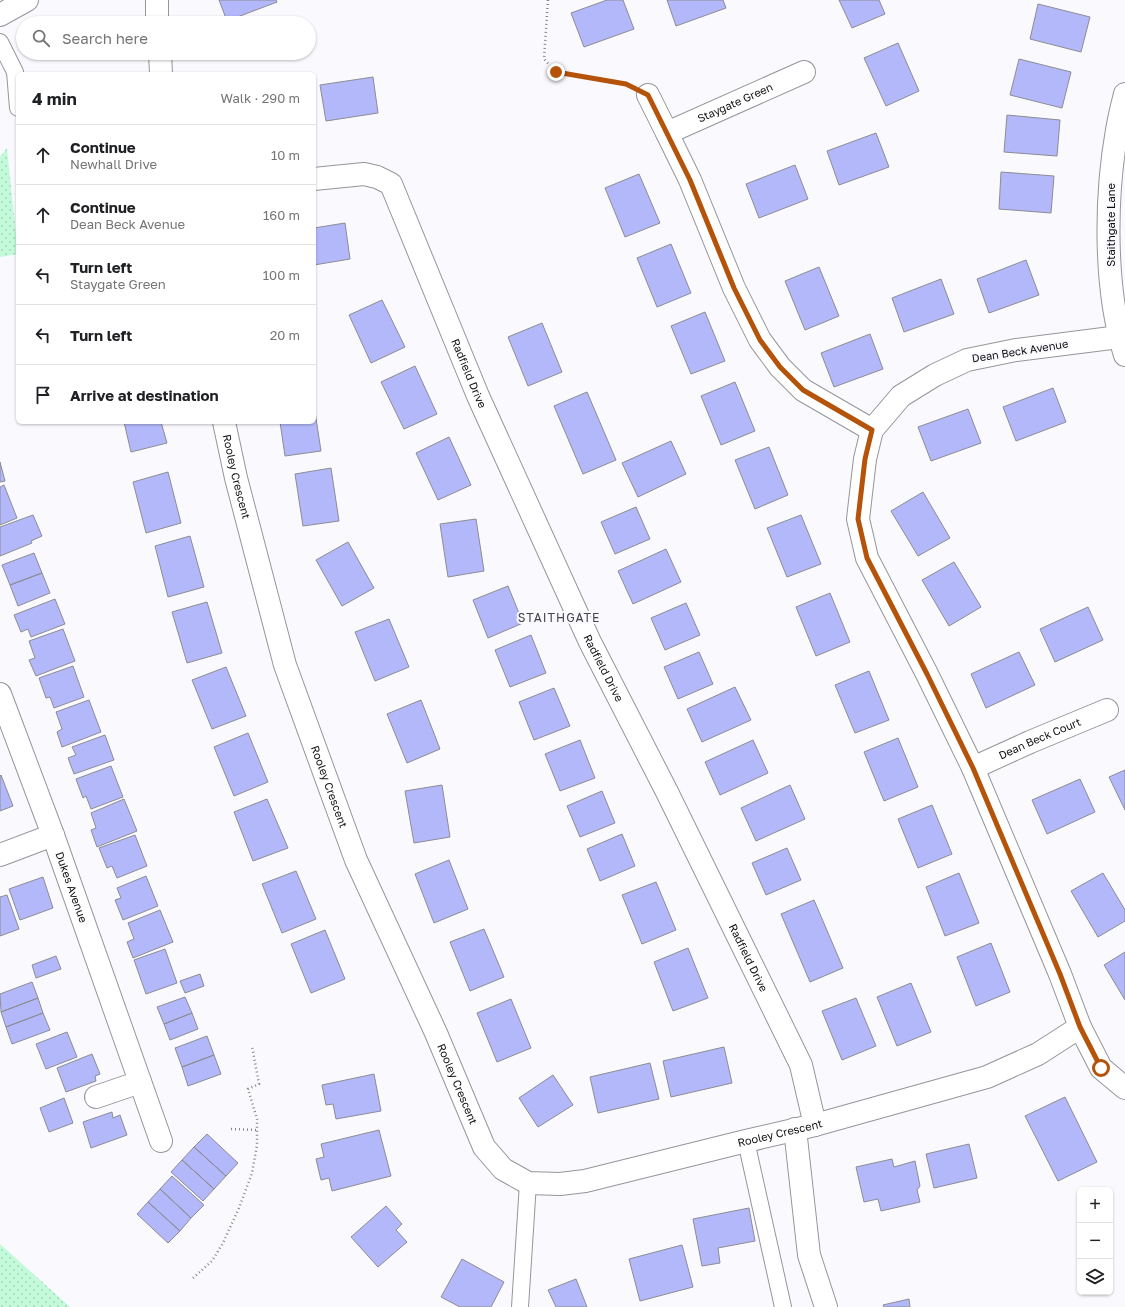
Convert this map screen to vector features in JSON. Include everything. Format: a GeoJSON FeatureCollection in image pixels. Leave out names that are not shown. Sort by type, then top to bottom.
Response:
{"type":"FeatureCollection","features":[{"type":"Feature","properties":{"kind":"main road"},"geometry":{"type":"LineString","coordinates":[[0,15],[27,0]]}},
{"type":"Feature","properties":{"kind":"main road"},"geometry":{"type":"LineString","coordinates":[[157,0],[157,16]]}},
{"type":"Feature","properties":{"kind":"main road"},"geometry":{"type":"LineString","coordinates":[[160,60],[161,72]]}},
{"type":"Feature","properties":{"kind":"main road","name":"Staygate Green"},"geometry":{"type":"LineString","coordinates":[[668,133],[804,72]]}},
{"type":"Feature","properties":{"kind":"main road","name":"Staithgate Lane"},"geometry":{"type":"LineString","coordinates":[[1122,346],[1110,281],[1109,230],[1111,178],[1116,137],[1125,94]]}},
{"type":"Feature","properties":{"kind":"main road"},"geometry":{"type":"LineString","coordinates":[[648,95],[690,180],[734,288],[760,340],[780,367],[803,390],[872,430]]}},
{"type":"Feature","properties":{"kind":"main road","name":"Radfield Drive"},"geometry":{"type":"LineString","coordinates":[[316,179],[364,174],[378,177],[392,184],[478,396],[590,642],[674,806],[801,1065],[805,1127],[809,1254],[826,1307]]}},
{"type":"Feature","properties":{"kind":"main road","name":"Dean Beck Avenue"},"geometry":{"type":"LineString","coordinates":[[1122,346],[1016,350],[967,360],[935,375],[902,396],[872,430],[865,459],[858,519],[867,558],[927,674],[973,768],[1060,974],[1080,1027],[1101,1068],[1125,1088]]}},
{"type":"Feature","properties":{"kind":"main road","name":"Rooley Crescent"},"geometry":{"type":"LineString","coordinates":[[224,424],[236,478],[285,665],[356,860],[436,1033],[484,1147],[503,1169],[528,1183],[560,1184],[585,1181],[805,1127],[987,1077],[1038,1054],[1080,1027]]}},
{"type":"Feature","properties":{"kind":"main road","name":"Dukes Avenue"},"geometry":{"type":"LineString","coordinates":[[0,694],[53,835],[161,1141]]}},
{"type":"Feature","properties":{"kind":"main road","name":"Dean Beck Court"},"geometry":{"type":"LineString","coordinates":[[973,768],[1030,742],[1107,710]]}},
{"type":"Feature","properties":{"kind":"main road"},"geometry":{"type":"LineString","coordinates":[[0,855],[53,835]]}},
{"type":"Feature","properties":{"kind":"main road"},"geometry":{"type":"LineString","coordinates":[[96,1097],[140,1082]]}},
{"type":"Feature","properties":{"kind":"lane"},"geometry":{"type":"LineString","coordinates":[[0,42],[15,72],[16,84]]}},
{"type":"Feature","properties":{"kind":"lane"},"geometry":{"type":"LineString","coordinates":[[746,1141],[784,1307]]}},
{"type":"Feature","properties":{"kind":"lane"},"geometry":{"type":"LineString","coordinates":[[520,1307],[528,1183]]}},
{"type":"Feature","properties":{"kind":"path"},"geometry":{"type":"LineString","coordinates":[[548,0],[544,58],[556,72],[626,84],[648,95]]}},
{"type":"Feature","properties":{"kind":"path"},"geometry":{"type":"LineString","coordinates":[[193,1278],[212,1260],[223,1243],[252,1174],[257,1145],[257,1130],[256,1119],[248,1089],[259,1084],[252,1046]]}},
{"type":"Feature","properties":{"kind":"path"},"geometry":{"type":"LineString","coordinates":[[231,1129],[257,1130]]}},
{"type":"Feature","properties":{"kind":"green space"},"geometry":{"type":"Polygon","coordinates":[[[7,148],[16,235],[16,254],[0,257],[0,157],[7,148]]]}},
{"type":"Feature","properties":{"kind":"green space"},"geometry":{"type":"Polygon","coordinates":[[[0,1244],[70,1307],[0,1307],[0,1244]]]}},
{"type":"Feature","properties":{"kind":"building"},"geometry":{"type":"Polygon","coordinates":[[[219,0],[276,0],[277,2],[240,16],[225,16],[219,0]]]}},
{"type":"Feature","properties":{"kind":"building"},"geometry":{"type":"Polygon","coordinates":[[[607,0],[623,0],[634,29],[584,47],[571,13],[607,0]]]}},
{"type":"Feature","properties":{"kind":"building"},"geometry":{"type":"Polygon","coordinates":[[[667,0],[723,0],[726,8],[676,26],[667,0]]]}},
{"type":"Feature","properties":{"kind":"building"},"geometry":{"type":"Polygon","coordinates":[[[839,0],[879,0],[885,14],[852,28],[839,0]]]}},
{"type":"Feature","properties":{"kind":"building"},"geometry":{"type":"Polygon","coordinates":[[[1038,4],[1090,17],[1081,52],[1030,39],[1038,4]]]}},
{"type":"Feature","properties":{"kind":"building"},"geometry":{"type":"Polygon","coordinates":[[[898,43],[919,91],[886,106],[864,58],[898,43]]]}},
{"type":"Feature","properties":{"kind":"building"},"geometry":{"type":"Polygon","coordinates":[[[1019,59],[1071,72],[1062,108],[1010,95],[1019,59]]]}},
{"type":"Feature","properties":{"kind":"building"},"geometry":{"type":"Polygon","coordinates":[[[373,77],[378,113],[326,121],[320,85],[373,77]]]}},
{"type":"Feature","properties":{"kind":"building"},"geometry":{"type":"Polygon","coordinates":[[[1007,115],[1060,120],[1057,156],[1004,152],[1007,115]]]}},
{"type":"Feature","properties":{"kind":"building"},"geometry":{"type":"Polygon","coordinates":[[[876,133],[889,167],[839,185],[827,151],[876,133]]]}},
{"type":"Feature","properties":{"kind":"building"},"geometry":{"type":"Polygon","coordinates":[[[795,165],[808,199],[759,218],[746,184],[795,165]]]}},
{"type":"Feature","properties":{"kind":"building"},"geometry":{"type":"Polygon","coordinates":[[[1001,172],[1054,176],[1051,213],[999,209],[1001,172]]]}},
{"type":"Feature","properties":{"kind":"building"},"geometry":{"type":"Polygon","coordinates":[[[639,174],[660,223],[625,237],[605,188],[639,174]]]}},
{"type":"Feature","properties":{"kind":"building"},"geometry":{"type":"Polygon","coordinates":[[[345,223],[350,259],[316,265],[316,228],[345,223]]]}},
{"type":"Feature","properties":{"kind":"building"},"geometry":{"type":"Polygon","coordinates":[[[671,244],[691,293],[657,307],[637,258],[671,244]]]}},
{"type":"Feature","properties":{"kind":"building"},"geometry":{"type":"Polygon","coordinates":[[[1026,260],[1039,295],[989,313],[977,279],[1026,260]]]}},
{"type":"Feature","properties":{"kind":"building"},"geometry":{"type":"Polygon","coordinates":[[[819,267],[839,316],[805,330],[785,281],[819,267]]]}},
{"type":"Feature","properties":{"kind":"building"},"geometry":{"type":"Polygon","coordinates":[[[941,279],[954,314],[904,332],[892,298],[941,279]]]}},
{"type":"Feature","properties":{"kind":"building"},"geometry":{"type":"Polygon","coordinates":[[[382,300],[405,347],[371,363],[349,315],[382,300]]]}},
{"type":"Feature","properties":{"kind":"building"},"geometry":{"type":"Polygon","coordinates":[[[705,312],[725,361],[691,374],[671,326],[705,312]]]}},
{"type":"Feature","properties":{"kind":"building"},"geometry":{"type":"Polygon","coordinates":[[[542,323],[562,372],[528,386],[508,337],[542,323]]]}},
{"type":"Feature","properties":{"kind":"building"},"geometry":{"type":"Polygon","coordinates":[[[870,334],[883,369],[834,387],[821,353],[870,334]]]}},
{"type":"Feature","properties":{"kind":"building"},"geometry":{"type":"Polygon","coordinates":[[[415,366],[437,414],[404,429],[381,382],[415,366]]]}},
{"type":"Feature","properties":{"kind":"building"},"geometry":{"type":"Polygon","coordinates":[[[735,382],[755,431],[721,445],[701,396],[735,382]]]}},
{"type":"Feature","properties":{"kind":"building"},"geometry":{"type":"Polygon","coordinates":[[[1053,388],[1066,422],[1016,441],[1003,407],[1053,388]]]}},
{"type":"Feature","properties":{"kind":"building"},"geometry":{"type":"Polygon","coordinates":[[[587,392],[616,460],[583,474],[554,406],[587,392]]]}},
{"type":"Feature","properties":{"kind":"building"},"geometry":{"type":"Polygon","coordinates":[[[968,409],[981,443],[931,461],[918,427],[968,409]]]}},
{"type":"Feature","properties":{"kind":"building"},"geometry":{"type":"Polygon","coordinates":[[[316,418],[321,451],[285,456],[280,424],[316,424],[316,418]]]}},
{"type":"Feature","properties":{"kind":"building"},"geometry":{"type":"Polygon","coordinates":[[[124,424],[162,424],[167,443],[131,452],[124,424]]]}},
{"type":"Feature","properties":{"kind":"building"},"geometry":{"type":"Polygon","coordinates":[[[449,437],[471,485],[438,500],[416,453],[449,437]]]}},
{"type":"Feature","properties":{"kind":"building"},"geometry":{"type":"Polygon","coordinates":[[[671,441],[686,474],[638,497],[622,463],[671,441]]]}},
{"type":"Feature","properties":{"kind":"building"},"geometry":{"type":"Polygon","coordinates":[[[769,447],[788,495],[755,509],[735,460],[769,447]]]}},
{"type":"Feature","properties":{"kind":"building"},"geometry":{"type":"Polygon","coordinates":[[[0,462],[5,481],[0,482],[0,462]]]}},
{"type":"Feature","properties":{"kind":"building"},"geometry":{"type":"Polygon","coordinates":[[[331,468],[339,521],[303,526],[295,474],[331,468]]]}},
{"type":"Feature","properties":{"kind":"building"},"geometry":{"type":"Polygon","coordinates":[[[168,472],[181,523],[146,533],[133,482],[168,472]]]}},
{"type":"Feature","properties":{"kind":"building"},"geometry":{"type":"Polygon","coordinates":[[[4,485],[17,518],[0,525],[0,487],[4,485]]]}},
{"type":"Feature","properties":{"kind":"building"},"geometry":{"type":"Polygon","coordinates":[[[923,492],[950,538],[918,556],[891,511],[923,492]]]}},
{"type":"Feature","properties":{"kind":"building"},"geometry":{"type":"Polygon","coordinates":[[[636,507],[650,539],[615,554],[601,522],[636,507]]]}},
{"type":"Feature","properties":{"kind":"building"},"geometry":{"type":"Polygon","coordinates":[[[33,515],[42,536],[31,541],[32,543],[0,556],[0,527],[33,515]]]}},
{"type":"Feature","properties":{"kind":"building"},"geometry":{"type":"Polygon","coordinates":[[[801,515],[821,564],[787,577],[767,528],[801,515]]]}},
{"type":"Feature","properties":{"kind":"building"},"geometry":{"type":"Polygon","coordinates":[[[476,519],[484,571],[448,577],[440,524],[476,519]]]}},
{"type":"Feature","properties":{"kind":"building"},"geometry":{"type":"Polygon","coordinates":[[[190,536],[204,587],[168,597],[155,546],[190,536]]]}},
{"type":"Feature","properties":{"kind":"building"},"geometry":{"type":"Polygon","coordinates":[[[348,542],[374,588],[342,606],[316,560],[348,542]]]}},
{"type":"Feature","properties":{"kind":"building"},"geometry":{"type":"Polygon","coordinates":[[[666,549],[681,582],[633,604],[618,571],[666,549]]]}},
{"type":"Feature","properties":{"kind":"building"},"geometry":{"type":"Polygon","coordinates":[[[34,553],[42,573],[10,585],[2,565],[34,553]]]}},
{"type":"Feature","properties":{"kind":"building"},"geometry":{"type":"Polygon","coordinates":[[[954,562],[981,607],[949,626],[922,580],[954,562]]]}},
{"type":"Feature","properties":{"kind":"building"},"geometry":{"type":"Polygon","coordinates":[[[42,573],[50,593],[18,606],[10,585],[42,573]]]}},
{"type":"Feature","properties":{"kind":"building"},"geometry":{"type":"Polygon","coordinates":[[[508,586],[523,623],[488,638],[473,600],[508,586]]]}},
{"type":"Feature","properties":{"kind":"building"},"geometry":{"type":"Polygon","coordinates":[[[830,593],[850,642],[816,656],[796,607],[830,593]]]}},
{"type":"Feature","properties":{"kind":"building"},"geometry":{"type":"Polygon","coordinates":[[[55,599],[65,624],[31,637],[28,629],[21,632],[14,615],[55,599]]]}},
{"type":"Feature","properties":{"kind":"building"},"geometry":{"type":"Polygon","coordinates":[[[207,602],[222,653],[187,663],[172,612],[207,602]]]}},
{"type":"Feature","properties":{"kind":"building"},"geometry":{"type":"Polygon","coordinates":[[[686,603],[700,635],[665,650],[651,618],[686,603]]]}},
{"type":"Feature","properties":{"kind":"building"},"geometry":{"type":"Polygon","coordinates":[[[1088,607],[1103,640],[1055,662],[1040,629],[1088,607]]]}},
{"type":"Feature","properties":{"kind":"building"},"geometry":{"type":"Polygon","coordinates":[[[389,619],[409,667],[375,681],[355,632],[389,619]]]}},
{"type":"Feature","properties":{"kind":"building"},"geometry":{"type":"Polygon","coordinates":[[[63,629],[75,661],[36,676],[29,660],[35,658],[29,641],[63,629]]]}},
{"type":"Feature","properties":{"kind":"building"},"geometry":{"type":"Polygon","coordinates":[[[531,635],[546,673],[510,687],[495,650],[531,635]]]}},
{"type":"Feature","properties":{"kind":"building"},"geometry":{"type":"Polygon","coordinates":[[[699,652],[713,684],[678,699],[664,667],[699,652]]]}},
{"type":"Feature","properties":{"kind":"building"},"geometry":{"type":"Polygon","coordinates":[[[1019,652],[1035,685],[986,708],[971,674],[1019,652]]]}},
{"type":"Feature","properties":{"kind":"building"},"geometry":{"type":"Polygon","coordinates":[[[73,666],[84,697],[54,708],[50,697],[46,698],[39,678],[73,666]]]}},
{"type":"Feature","properties":{"kind":"building"},"geometry":{"type":"Polygon","coordinates":[[[226,667],[246,716],[212,729],[192,680],[226,667]]]}},
{"type":"Feature","properties":{"kind":"building"},"geometry":{"type":"Polygon","coordinates":[[[869,671],[889,720],[855,733],[835,685],[869,671]]]}},
{"type":"Feature","properties":{"kind":"building"},"geometry":{"type":"Polygon","coordinates":[[[735,687],[751,720],[702,742],[687,709],[735,687]]]}},
{"type":"Feature","properties":{"kind":"building"},"geometry":{"type":"Polygon","coordinates":[[[554,688],[570,726],[534,740],[519,702],[554,688]]]}},
{"type":"Feature","properties":{"kind":"building"},"geometry":{"type":"Polygon","coordinates":[[[89,700],[101,732],[62,747],[57,732],[62,729],[56,712],[89,700]]]}},
{"type":"Feature","properties":{"kind":"building"},"geometry":{"type":"Polygon","coordinates":[[[421,700],[440,749],[407,763],[387,714],[421,700]]]}},
{"type":"Feature","properties":{"kind":"building"},"geometry":{"type":"Polygon","coordinates":[[[248,733],[268,782],[234,796],[214,747],[248,733]]]}},
{"type":"Feature","properties":{"kind":"building"},"geometry":{"type":"Polygon","coordinates":[[[105,735],[114,760],[74,774],[68,758],[76,755],[72,747],[105,735]]]}},
{"type":"Feature","properties":{"kind":"building"},"geometry":{"type":"Polygon","coordinates":[[[898,738],[918,787],[884,801],[864,752],[898,738]]]}},
{"type":"Feature","properties":{"kind":"building"},"geometry":{"type":"Polygon","coordinates":[[[580,740],[595,778],[560,791],[545,754],[580,740]]]}},
{"type":"Feature","properties":{"kind":"building"},"geometry":{"type":"Polygon","coordinates":[[[753,740],[768,773],[720,795],[705,762],[753,740]]]}},
{"type":"Feature","properties":{"kind":"building"},"geometry":{"type":"Polygon","coordinates":[[[111,766],[123,797],[91,809],[86,796],[83,798],[76,779],[111,766]]]}},
{"type":"Feature","properties":{"kind":"building"},"geometry":{"type":"Polygon","coordinates":[[[1125,770],[1125,810],[1109,777],[1125,770]]]}},
{"type":"Feature","properties":{"kind":"building"},"geometry":{"type":"Polygon","coordinates":[[[1,775],[13,806],[0,811],[0,776],[1,775]]]}},
{"type":"Feature","properties":{"kind":"building"},"geometry":{"type":"Polygon","coordinates":[[[1080,779],[1095,812],[1047,834],[1032,800],[1080,779]]]}},
{"type":"Feature","properties":{"kind":"building"},"geometry":{"type":"Polygon","coordinates":[[[442,785],[450,837],[414,843],[405,791],[442,785]]]}},
{"type":"Feature","properties":{"kind":"building"},"geometry":{"type":"Polygon","coordinates":[[[790,785],[805,819],[756,841],[741,808],[790,785]]]}},
{"type":"Feature","properties":{"kind":"building"},"geometry":{"type":"Polygon","coordinates":[[[602,791],[615,823],[580,837],[567,806],[602,791]]]}},
{"type":"Feature","properties":{"kind":"building"},"geometry":{"type":"Polygon","coordinates":[[[124,799],[137,831],[97,847],[91,830],[96,828],[91,813],[124,799]]]}},
{"type":"Feature","properties":{"kind":"building"},"geometry":{"type":"Polygon","coordinates":[[[267,799],[288,848],[253,861],[234,812],[267,799]]]}},
{"type":"Feature","properties":{"kind":"building"},"geometry":{"type":"Polygon","coordinates":[[[932,805],[952,854],[918,868],[898,819],[932,805]]]}},
{"type":"Feature","properties":{"kind":"building"},"geometry":{"type":"Polygon","coordinates":[[[622,834],[635,866],[600,881],[587,849],[622,834]]]}},
{"type":"Feature","properties":{"kind":"building"},"geometry":{"type":"Polygon","coordinates":[[[135,835],[147,866],[117,878],[112,866],[107,868],[99,848],[135,835]]]}},
{"type":"Feature","properties":{"kind":"building"},"geometry":{"type":"Polygon","coordinates":[[[787,848],[801,880],[766,895],[752,863],[787,848]]]}},
{"type":"Feature","properties":{"kind":"building"},"geometry":{"type":"Polygon","coordinates":[[[449,860],[468,909],[434,923],[415,874],[449,860]]]}},
{"type":"Feature","properties":{"kind":"building"},"geometry":{"type":"Polygon","coordinates":[[[296,871],[316,919],[282,933],[262,884],[296,871]]]}},
{"type":"Feature","properties":{"kind":"building"},"geometry":{"type":"Polygon","coordinates":[[[959,873],[979,923],[945,936],[926,887],[959,873]]]}},
{"type":"Feature","properties":{"kind":"building"},"geometry":{"type":"Polygon","coordinates":[[[1103,873],[1125,910],[1125,921],[1098,937],[1071,891],[1103,873]]]}},
{"type":"Feature","properties":{"kind":"building"},"geometry":{"type":"Polygon","coordinates":[[[146,876],[158,906],[123,920],[115,900],[121,898],[117,888],[146,876]]]}},
{"type":"Feature","properties":{"kind":"building"},"geometry":{"type":"Polygon","coordinates":[[[43,877],[53,908],[20,920],[9,889],[43,877]]]}},
{"type":"Feature","properties":{"kind":"building"},"geometry":{"type":"Polygon","coordinates":[[[656,882],[676,930],[642,944],[622,895],[656,882]]]}},
{"type":"Feature","properties":{"kind":"building"},"geometry":{"type":"Polygon","coordinates":[[[7,895],[19,929],[0,936],[0,897],[7,895]]]}},
{"type":"Feature","properties":{"kind":"building"},"geometry":{"type":"Polygon","coordinates":[[[814,900],[843,968],[810,982],[781,914],[814,900]]]}},
{"type":"Feature","properties":{"kind":"building"},"geometry":{"type":"Polygon","coordinates":[[[160,910],[173,942],[133,958],[127,942],[134,939],[128,923],[160,910]]]}},
{"type":"Feature","properties":{"kind":"building"},"geometry":{"type":"Polygon","coordinates":[[[484,929],[504,977],[470,991],[450,942],[484,929]]]}},
{"type":"Feature","properties":{"kind":"building"},"geometry":{"type":"Polygon","coordinates":[[[325,930],[345,979],[311,993],[291,944],[325,930]]]}},
{"type":"Feature","properties":{"kind":"building"},"geometry":{"type":"Polygon","coordinates":[[[991,943],[1010,992],[976,1006],[957,957],[991,943]]]}},
{"type":"Feature","properties":{"kind":"building"},"geometry":{"type":"Polygon","coordinates":[[[688,948],[708,998],[673,1011],[654,962],[688,948]]]}},
{"type":"Feature","properties":{"kind":"building"},"geometry":{"type":"Polygon","coordinates":[[[165,949],[177,983],[146,994],[134,960],[165,949]]]}},
{"type":"Feature","properties":{"kind":"building"},"geometry":{"type":"Polygon","coordinates":[[[1125,952],[1125,1000],[1104,965],[1125,952]]]}},
{"type":"Feature","properties":{"kind":"building"},"geometry":{"type":"Polygon","coordinates":[[[56,956],[61,969],[36,978],[32,965],[56,956]]]}},
{"type":"Feature","properties":{"kind":"building"},"geometry":{"type":"Polygon","coordinates":[[[200,974],[204,986],[185,993],[180,981],[200,974]]]}},
{"type":"Feature","properties":{"kind":"building"},"geometry":{"type":"Polygon","coordinates":[[[32,982],[38,998],[1,1012],[0,994],[32,982]]]}},
{"type":"Feature","properties":{"kind":"building"},"geometry":{"type":"Polygon","coordinates":[[[911,983],[931,1032],[897,1046],[877,997],[911,983]]]}},
{"type":"Feature","properties":{"kind":"building"},"geometry":{"type":"Polygon","coordinates":[[[185,997],[192,1013],[164,1024],[157,1007],[185,997]]]}},
{"type":"Feature","properties":{"kind":"building"},"geometry":{"type":"Polygon","coordinates":[[[38,998],[43,1013],[6,1027],[1,1012],[38,998]]]}},
{"type":"Feature","properties":{"kind":"building"},"geometry":{"type":"Polygon","coordinates":[[[856,998],[876,1046],[842,1060],[822,1011],[856,998]]]}},
{"type":"Feature","properties":{"kind":"building"},"geometry":{"type":"Polygon","coordinates":[[[511,999],[531,1048],[497,1062],[477,1013],[511,999]]]}},
{"type":"Feature","properties":{"kind":"building"},"geometry":{"type":"Polygon","coordinates":[[[43,1013],[50,1030],[12,1044],[6,1027],[43,1013]]]}},
{"type":"Feature","properties":{"kind":"building"},"geometry":{"type":"Polygon","coordinates":[[[192,1013],[198,1029],[170,1040],[164,1024],[192,1013]]]}},
{"type":"Feature","properties":{"kind":"building"},"geometry":{"type":"Polygon","coordinates":[[[67,1032],[77,1057],[46,1069],[36,1044],[67,1032]]]}},
{"type":"Feature","properties":{"kind":"building"},"geometry":{"type":"Polygon","coordinates":[[[207,1036],[214,1055],[182,1067],[175,1048],[207,1036]]]}},
{"type":"Feature","properties":{"kind":"building"},"geometry":{"type":"Polygon","coordinates":[[[724,1047],[732,1083],[671,1097],[663,1061],[724,1047]]]}},
{"type":"Feature","properties":{"kind":"building"},"geometry":{"type":"Polygon","coordinates":[[[92,1054],[100,1074],[95,1076],[96,1081],[66,1092],[57,1068],[92,1054]]]}},
{"type":"Feature","properties":{"kind":"building"},"geometry":{"type":"Polygon","coordinates":[[[214,1055],[221,1074],[188,1086],[182,1067],[214,1055]]]}},
{"type":"Feature","properties":{"kind":"building"},"geometry":{"type":"Polygon","coordinates":[[[650,1063],[659,1099],[598,1113],[590,1077],[650,1063]]]}},
{"type":"Feature","properties":{"kind":"building"},"geometry":{"type":"Polygon","coordinates":[[[374,1074],[381,1111],[336,1119],[333,1104],[326,1105],[322,1085],[374,1074]]]}},
{"type":"Feature","properties":{"kind":"building"},"geometry":{"type":"Polygon","coordinates":[[[553,1075],[573,1105],[538,1127],[519,1098],[553,1075]]]}},
{"type":"Feature","properties":{"kind":"building"},"geometry":{"type":"Polygon","coordinates":[[[1065,1097],[1097,1162],[1058,1181],[1025,1116],[1065,1097]]]}},
{"type":"Feature","properties":{"kind":"building"},"geometry":{"type":"Polygon","coordinates":[[[64,1098],[73,1123],[49,1132],[40,1108],[64,1098]]]}},
{"type":"Feature","properties":{"kind":"building"},"geometry":{"type":"Polygon","coordinates":[[[112,1112],[113,1118],[120,1115],[127,1135],[91,1148],[83,1122],[112,1112]]]}},
{"type":"Feature","properties":{"kind":"building"},"geometry":{"type":"Polygon","coordinates":[[[379,1130],[391,1176],[332,1191],[329,1178],[321,1180],[316,1159],[324,1157],[321,1144],[379,1130]]]}},
{"type":"Feature","properties":{"kind":"building"},"geometry":{"type":"Polygon","coordinates":[[[207,1134],[238,1163],[226,1176],[194,1147],[207,1134]]]}},
{"type":"Feature","properties":{"kind":"building"},"geometry":{"type":"Polygon","coordinates":[[[969,1144],[977,1178],[934,1188],[926,1154],[969,1144]]]}},
{"type":"Feature","properties":{"kind":"building"},"geometry":{"type":"Polygon","coordinates":[[[194,1147],[226,1176],[214,1189],[182,1160],[194,1147]]]}},
{"type":"Feature","properties":{"kind":"building"},"geometry":{"type":"Polygon","coordinates":[[[892,1159],[894,1167],[915,1161],[920,1186],[917,1190],[920,1202],[881,1211],[878,1199],[864,1202],[856,1167],[892,1159]]]}},
{"type":"Feature","properties":{"kind":"building"},"geometry":{"type":"Polygon","coordinates":[[[182,1160],[214,1189],[203,1201],[171,1172],[182,1160]]]}},
{"type":"Feature","properties":{"kind":"building"},"geometry":{"type":"Polygon","coordinates":[[[172,1176],[204,1205],[191,1218],[160,1189],[172,1176]]]}},
{"type":"Feature","properties":{"kind":"building"},"geometry":{"type":"Polygon","coordinates":[[[160,1189],[191,1218],[180,1231],[148,1202],[160,1189]]]}},
{"type":"Feature","properties":{"kind":"building"},"geometry":{"type":"Polygon","coordinates":[[[148,1202],[180,1231],[168,1243],[137,1214],[148,1202]]]}},
{"type":"Feature","properties":{"kind":"building"},"geometry":{"type":"Polygon","coordinates":[[[386,1206],[402,1224],[396,1230],[407,1242],[378,1267],[351,1237],[386,1206]]]}},
{"type":"Feature","properties":{"kind":"building"},"geometry":{"type":"Polygon","coordinates":[[[749,1208],[755,1241],[718,1248],[720,1263],[702,1266],[693,1219],[749,1208]]]}},
{"type":"Feature","properties":{"kind":"building"},"geometry":{"type":"Polygon","coordinates":[[[682,1245],[693,1287],[640,1301],[629,1259],[682,1245]]]}},
{"type":"Feature","properties":{"kind":"building"},"geometry":{"type":"Polygon","coordinates":[[[462,1259],[504,1282],[491,1307],[460,1307],[441,1297],[462,1259]]]}},
{"type":"Feature","properties":{"kind":"building"},"geometry":{"type":"Polygon","coordinates":[[[576,1279],[587,1307],[556,1307],[548,1290],[576,1279]]]}},
{"type":"Feature","properties":{"kind":"building"},"geometry":{"type":"Polygon","coordinates":[[[909,1299],[910,1307],[884,1307],[883,1305],[909,1299]]]}},
{"type":"Feature","properties":{"kind":"district","name":"STAITHGATE"},"geometry":{"type":"Point","coordinates":[559,618]}},
{"type":"Feature","properties":{"kind":"route"},"geometry":{"type":"LineString","coordinates":[[556,72],[626,84],[648,95],[690,180],[734,288],[760,340],[780,367],[803,390],[872,430],[865,459],[858,519],[867,558],[927,674],[973,768],[1060,974],[1080,1027],[1101,1068]]}}]}
